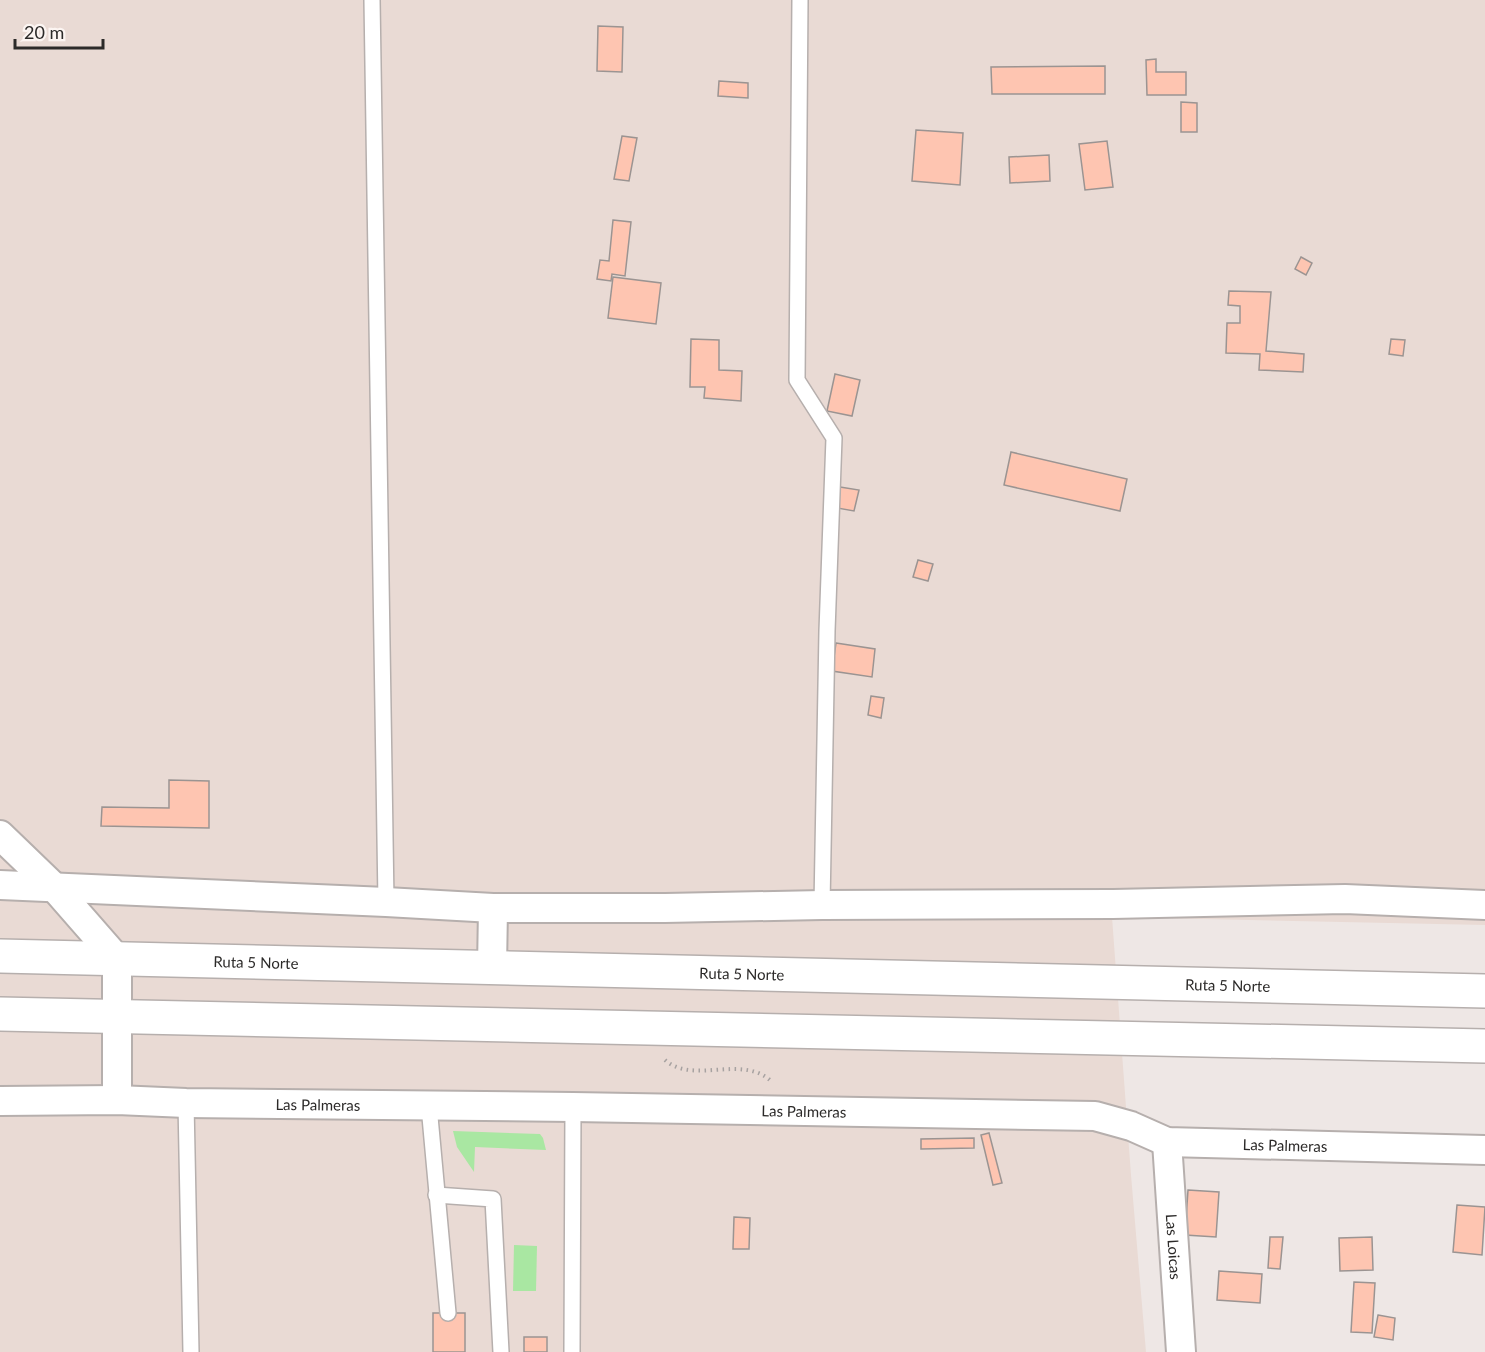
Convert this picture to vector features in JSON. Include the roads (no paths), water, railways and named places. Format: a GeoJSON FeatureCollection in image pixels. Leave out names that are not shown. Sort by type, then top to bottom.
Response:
{"type":"FeatureCollection","features":[{"type":"Feature","properties":{"kind":"highway","name":"Ruta 5 Norte"},"geometry":{"type":"LineString","coordinates":[[0,956],[1485,991]]}},
{"type":"Feature","properties":{"kind":"highway"},"geometry":{"type":"LineString","coordinates":[[0,1014],[1485,1046]]}},
{"type":"Feature","properties":{"kind":"street"},"geometry":{"type":"LineString","coordinates":[[0,835],[55,888],[117,959],[117,1100]]}},
{"type":"Feature","properties":{"kind":"street"},"geometry":{"type":"LineString","coordinates":[[0,885],[493,908],[1113,904],[1345,899],[1485,905]]}},
{"type":"Feature","properties":{"kind":"street"},"geometry":{"type":"LineString","coordinates":[[492,968],[493,908]]}},
{"type":"Feature","properties":{"kind":"street","name":"Las Palmeras"},"geometry":{"type":"LineString","coordinates":[[0,1101],[117,1100],[186,1103],[1095,1116],[1131,1126],[1167,1142],[1485,1149]]}},
{"type":"Feature","properties":{"kind":"street","name":"Las Loicas"},"geometry":{"type":"LineString","coordinates":[[1167,1142],[1180,1352]]}},
{"type":"Feature","properties":{"kind":"lane"},"geometry":{"type":"LineString","coordinates":[[372,0],[386,902]]}},
{"type":"Feature","properties":{"kind":"lane"},"geometry":{"type":"LineString","coordinates":[[800,0],[797,380],[834,438],[826,632],[822,905]]}},
{"type":"Feature","properties":{"kind":"lane"},"geometry":{"type":"LineString","coordinates":[[186,1103],[191,1352]]}},
{"type":"Feature","properties":{"kind":"lane"},"geometry":{"type":"LineString","coordinates":[[429,1106],[448,1313]]}},
{"type":"Feature","properties":{"kind":"lane"},"geometry":{"type":"LineString","coordinates":[[572,1352],[573,1107]]}},
{"type":"Feature","properties":{"kind":"lane"},"geometry":{"type":"LineString","coordinates":[[436,1195],[493,1199],[501,1352]]}}]}
